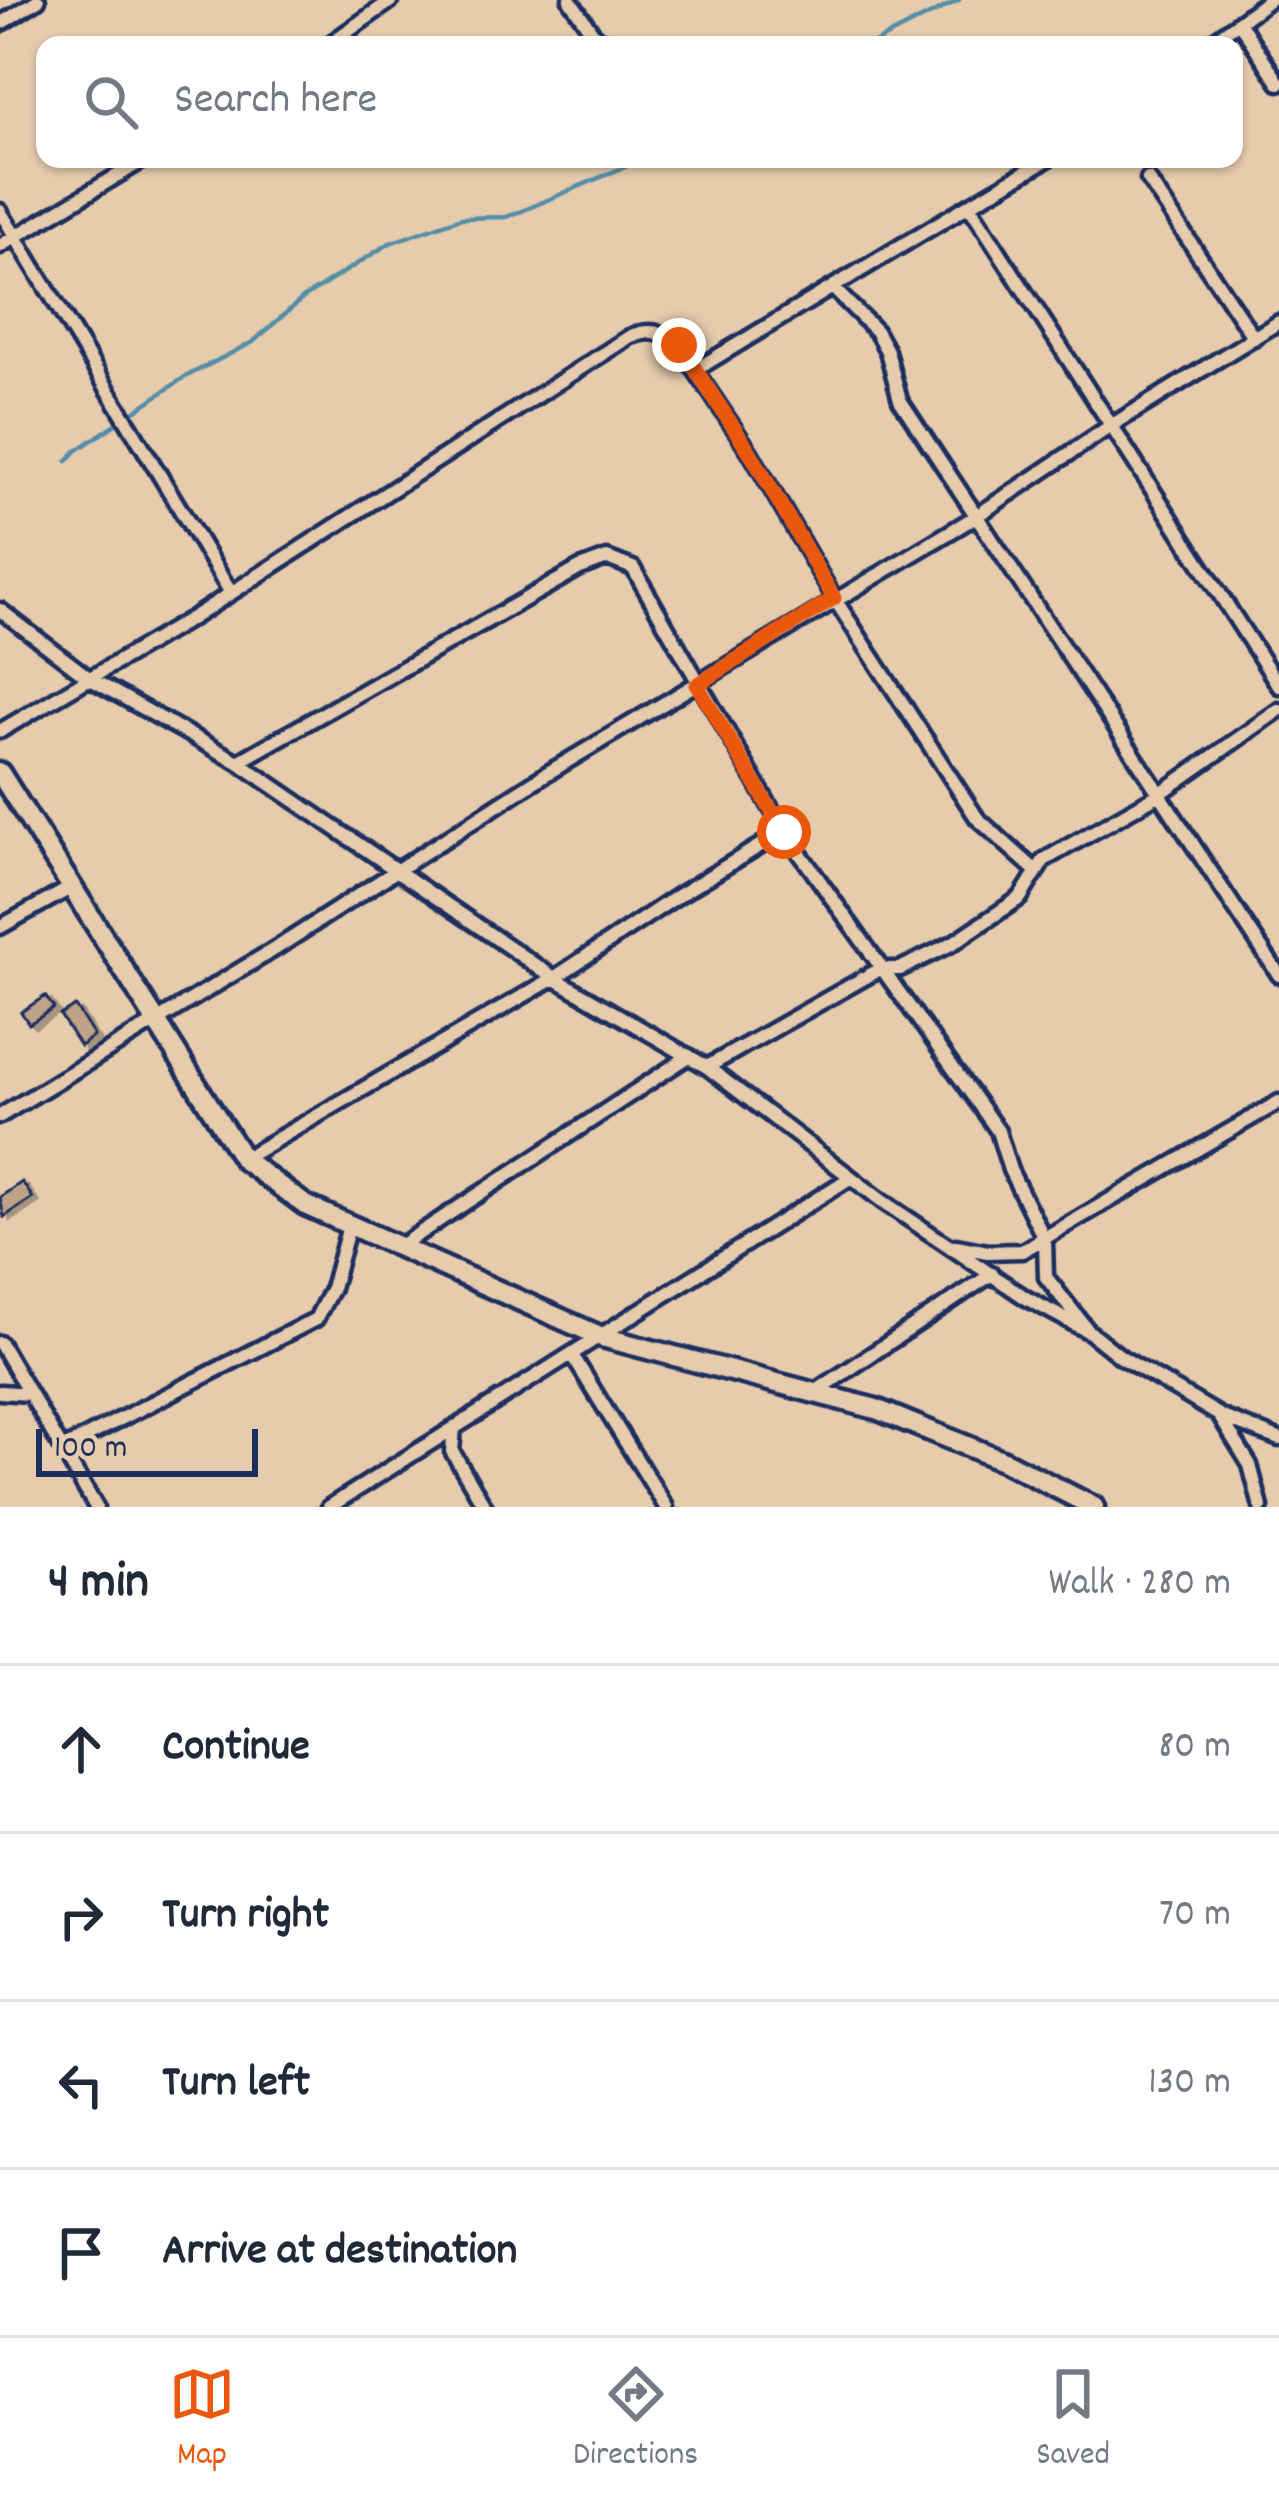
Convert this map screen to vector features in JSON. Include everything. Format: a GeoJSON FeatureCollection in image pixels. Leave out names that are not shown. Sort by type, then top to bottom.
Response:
{"type":"FeatureCollection","features":[{"type":"Feature","properties":{"kind":"main road"},"geometry":{"type":"LineString","coordinates":[[0,773],[243,1159],[305,1205],[602,1337],[876,1409],[1004,1461],[1094,1507]]}},
{"type":"Feature","properties":{"kind":"street"},"geometry":{"type":"LineString","coordinates":[[0,24],[38,0]]}},
{"type":"Feature","properties":{"kind":"street"},"geometry":{"type":"LineString","coordinates":[[341,36],[392,0]]}},
{"type":"Feature","properties":{"kind":"street"},"geometry":{"type":"LineString","coordinates":[[570,0],[595,36]]}},
{"type":"Feature","properties":{"kind":"street"},"geometry":{"type":"LineString","coordinates":[[1220,36],[1269,0]]}},
{"type":"Feature","properties":{"kind":"street"},"geometry":{"type":"LineString","coordinates":[[1239,22],[1279,83]]}},
{"type":"Feature","properties":{"kind":"street"},"geometry":{"type":"LineString","coordinates":[[0,246],[130,168]]}},
{"type":"Feature","properties":{"kind":"street"},"geometry":{"type":"LineString","coordinates":[[695,370],[1033,168]]}},
{"type":"Feature","properties":{"kind":"street"},"geometry":{"type":"LineString","coordinates":[[1148,178],[1254,338]]}},
{"type":"Feature","properties":{"kind":"street"},"geometry":{"type":"LineString","coordinates":[[969,205],[1279,686]]}},
{"type":"Feature","properties":{"kind":"street"},"geometry":{"type":"LineString","coordinates":[[0,211],[231,593]]}},
{"type":"Feature","properties":{"kind":"street"},"geometry":{"type":"LineString","coordinates":[[833,288],[876,332],[887,351],[900,400],[1279,975]]}},
{"type":"Feature","properties":{"kind":"street"},"geometry":{"type":"LineString","coordinates":[[0,1116],[399,871],[546,774],[975,517],[1279,322]]}},
{"type":"Feature","properties":{"kind":"street"},"geometry":{"type":"LineString","coordinates":[[0,730],[231,593],[629,337],[659,331],[679,345],[750,452],[834,598],[977,818],[1036,872]]}},
{"type":"Feature","properties":{"kind":"street"},"geometry":{"type":"LineString","coordinates":[[238,762],[580,568],[607,558],[633,568],[784,832],[998,1131],[1010,1170],[1045,1240],[1046,1277],[1091,1334]]}},
{"type":"Feature","properties":{"kind":"street"},"geometry":{"type":"LineString","coordinates":[[0,610],[89,678],[238,762],[554,978],[707,1067],[850,1178],[992,1274],[1219,1415],[1279,1438]]}},
{"type":"Feature","properties":{"kind":"street"},"geometry":{"type":"LineString","coordinates":[[707,1067],[880,969],[900,969],[953,943],[1020,898],[1044,860],[1158,795],[1279,710]]}},
{"type":"Feature","properties":{"kind":"street"},"geometry":{"type":"LineString","coordinates":[[243,1159],[554,978],[784,832]]}},
{"type":"Feature","properties":{"kind":"street"},"geometry":{"type":"LineString","coordinates":[[0,927],[72,886]]}},
{"type":"Feature","properties":{"kind":"street"},"geometry":{"type":"LineString","coordinates":[[396,1248],[689,1056]]}},
{"type":"Feature","properties":{"kind":"street"},"geometry":{"type":"LineString","coordinates":[[950,1244],[1003,1253],[1022,1251],[1279,1102]]}},
{"type":"Feature","properties":{"kind":"street"},"geometry":{"type":"LineString","coordinates":[[329,1507],[850,1178]]}},
{"type":"Feature","properties":{"kind":"street"},"geometry":{"type":"LineString","coordinates":[[62,1449],[316,1319],[332,1288],[349,1226]]}},
{"type":"Feature","properties":{"kind":"street"},"geometry":{"type":"LineString","coordinates":[[815,1393],[992,1274]]}},
{"type":"Feature","properties":{"kind":"street"},"geometry":{"type":"LineString","coordinates":[[0,1343],[96,1507]]}},
{"type":"Feature","properties":{"kind":"street"},"geometry":{"type":"LineString","coordinates":[[572,1355],[666,1507]]}},
{"type":"Feature","properties":{"kind":"street"},"geometry":{"type":"LineString","coordinates":[[0,1392],[30,1394]]}},
{"type":"Feature","properties":{"kind":"street"},"geometry":{"type":"LineString","coordinates":[[1219,1415],[1250,1465],[1261,1507]]}},
{"type":"Feature","properties":{"kind":"street"},"geometry":{"type":"LineString","coordinates":[[454,1428],[452,1451],[485,1507]]}},
{"type":"Feature","properties":{"kind":"building"},"geometry":{"type":"Polygon","coordinates":[[[45,996],[54,1008],[29,1024],[21,1012],[45,996]]]}},
{"type":"Feature","properties":{"kind":"building"},"geometry":{"type":"Polygon","coordinates":[[[75,1006],[94,1036],[80,1046],[60,1015],[75,1006]]]}},
{"type":"Feature","properties":{"kind":"building"},"geometry":{"type":"Polygon","coordinates":[[[22,1182],[33,1198],[4,1217],[0,1197],[22,1182]]]}},
{"type":"Feature","properties":{"kind":"waterway"},"geometry":{"type":"LineString","coordinates":[[888,36],[959,0]]}},
{"type":"Feature","properties":{"kind":"waterway"},"geometry":{"type":"LineString","coordinates":[[67,461],[185,377],[253,342],[303,298],[390,243],[461,218],[506,217],[622,168]]}},
{"type":"Feature","properties":{"kind":"route"},"geometry":{"type":"LineString","coordinates":[[679,345],[750,452],[834,598],[697,685],[784,832]]}}]}
